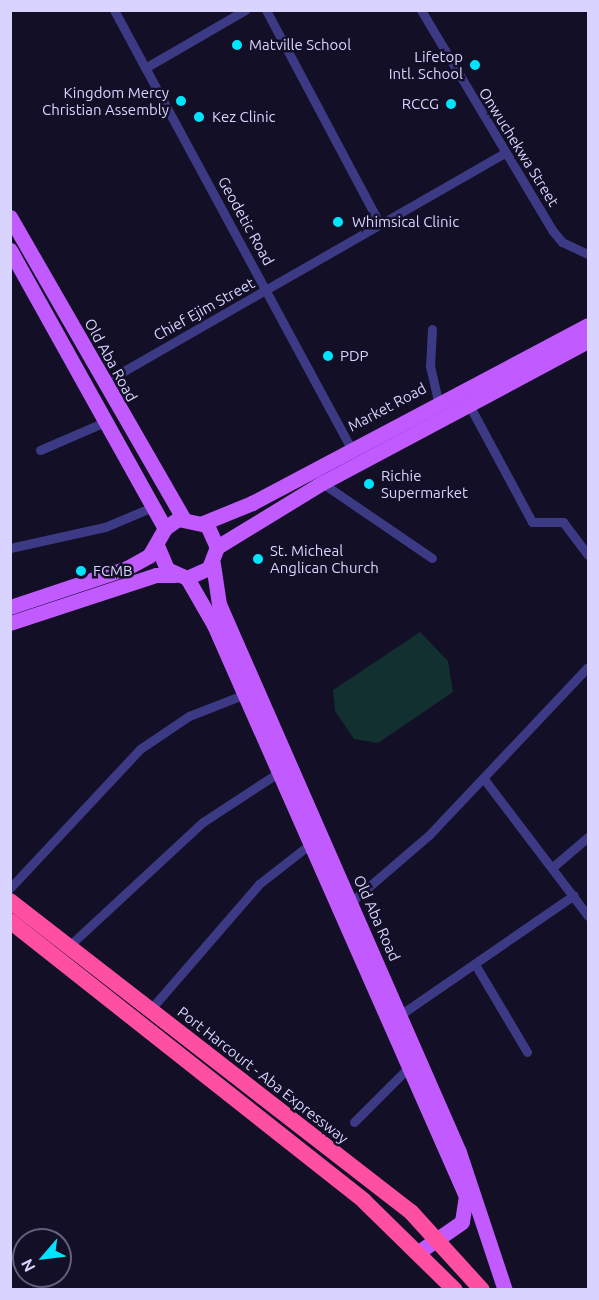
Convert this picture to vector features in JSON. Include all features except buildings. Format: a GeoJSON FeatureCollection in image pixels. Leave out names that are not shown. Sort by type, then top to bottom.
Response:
{"type":"FeatureCollection","features":[{"type":"Feature","properties":{"kind":"highway","name":"Port Harcourt - Aba Expressway"},"geometry":{"type":"LineString","coordinates":[[10,901],[70,945],[438,1237],[482,1290]]}},
{"type":"Feature","properties":{"kind":"highway"},"geometry":{"type":"LineString","coordinates":[[10,921],[420,1251],[455,1290]]}},
{"type":"Feature","properties":{"kind":"main road","name":"Old Aba Road"},"geometry":{"type":"LineString","coordinates":[[10,217],[103,383],[183,518]]}},
{"type":"Feature","properties":{"kind":"main road"},"geometry":{"type":"LineString","coordinates":[[10,250],[155,506],[165,528]]}},
{"type":"Feature","properties":{"kind":"main road","name":"Market Road"},"geometry":{"type":"LineString","coordinates":[[203,523],[252,503],[350,447],[588,326]]}},
{"type":"Feature","properties":{"kind":"main road"},"geometry":{"type":"LineString","coordinates":[[217,547],[322,483],[468,403],[588,341]]}},
{"type":"Feature","properties":{"kind":"main road"},"geometry":{"type":"LineString","coordinates":[[10,623],[156,575],[181,576],[213,564],[217,547],[203,523],[183,518],[165,528],[158,546],[163,565],[181,576],[243,695],[468,1203],[462,1222],[420,1251]]}},
{"type":"Feature","properties":{"kind":"main road"},"geometry":{"type":"LineString","coordinates":[[10,607],[111,576],[158,546]]}},
{"type":"Feature","properties":{"kind":"main road","name":"Old Aba Road"},"geometry":{"type":"LineString","coordinates":[[213,564],[223,615],[351,902],[477,1196],[505,1290]]}},
{"type":"Feature","properties":{"kind":"street","name":"Geodetic Road"},"geometry":{"type":"LineString","coordinates":[[114,10],[268,291],[350,447]]}},
{"type":"Feature","properties":{"kind":"street"},"geometry":{"type":"LineString","coordinates":[[145,68],[246,10]]}},
{"type":"Feature","properties":{"kind":"street"},"geometry":{"type":"LineString","coordinates":[[266,10],[380,224]]}},
{"type":"Feature","properties":{"kind":"street","name":"Onwuchekwa Street"},"geometry":{"type":"LineString","coordinates":[[421,10],[503,154],[559,238],[588,254]]}},
{"type":"Feature","properties":{"kind":"street","name":"Chief Ejim Street"},"geometry":{"type":"LineString","coordinates":[[103,383],[268,291],[503,154]]}},
{"type":"Feature","properties":{"kind":"street"},"geometry":{"type":"LineString","coordinates":[[432,329],[430,366],[438,401]]}},
{"type":"Feature","properties":{"kind":"street"},"geometry":{"type":"LineString","coordinates":[[468,403],[532,522],[562,522],[588,555]]}},
{"type":"Feature","properties":{"kind":"street"},"geometry":{"type":"LineString","coordinates":[[40,450],[107,421]]}},
{"type":"Feature","properties":{"kind":"street"},"geometry":{"type":"LineString","coordinates":[[322,483],[432,558]]}},
{"type":"Feature","properties":{"kind":"street"},"geometry":{"type":"LineString","coordinates":[[10,548],[105,527],[155,506]]}},
{"type":"Feature","properties":{"kind":"street"},"geometry":{"type":"LineString","coordinates":[[351,902],[484,779],[588,667]]}},
{"type":"Feature","properties":{"kind":"street"},"geometry":{"type":"LineString","coordinates":[[10,888],[140,749],[189,716],[243,695]]}},
{"type":"Feature","properties":{"kind":"street"},"geometry":{"type":"LineString","coordinates":[[70,945],[203,822],[278,773]]}},
{"type":"Feature","properties":{"kind":"street"},"geometry":{"type":"LineString","coordinates":[[484,779],[554,866],[574,895],[585,902],[588,916]]}},
{"type":"Feature","properties":{"kind":"street"},"geometry":{"type":"LineString","coordinates":[[554,866],[588,837]]}},
{"type":"Feature","properties":{"kind":"street"},"geometry":{"type":"LineString","coordinates":[[150,1010],[259,884],[309,845]]}},
{"type":"Feature","properties":{"kind":"street"},"geometry":{"type":"LineString","coordinates":[[400,1015],[476,966],[574,895]]}},
{"type":"Feature","properties":{"kind":"street"},"geometry":{"type":"LineString","coordinates":[[476,966],[527,1052]]}},
{"type":"Feature","properties":{"kind":"street"},"geometry":{"type":"LineString","coordinates":[[354,1122],[409,1067]]}},
{"type":"Feature","properties":{"kind":"green space"},"geometry":{"type":"Polygon","coordinates":[[[420,632],[448,661],[453,692],[378,743],[354,739],[335,711],[333,690],[420,632]]]}},
{"type":"Feature","properties":{"kind":"place","name":"Matville School"},"geometry":{"type":"Point","coordinates":[237,45]}},
{"type":"Feature","properties":{"kind":"place","name":"Lifetop Intl. School"},"geometry":{"type":"Point","coordinates":[475,65]}},
{"type":"Feature","properties":{"kind":"place","name":"Kingdom Mercy Christian Assembly"},"geometry":{"type":"Point","coordinates":[181,101]}},
{"type":"Feature","properties":{"kind":"place","name":"RCCG"},"geometry":{"type":"Point","coordinates":[451,104]}},
{"type":"Feature","properties":{"kind":"place","name":"Kez Clinic"},"geometry":{"type":"Point","coordinates":[199,117]}},
{"type":"Feature","properties":{"kind":"place","name":"Whimsical Clinic"},"geometry":{"type":"Point","coordinates":[338,222]}},
{"type":"Feature","properties":{"kind":"place","name":"PDP"},"geometry":{"type":"Point","coordinates":[328,356]}},
{"type":"Feature","properties":{"kind":"place","name":"Richie Supermarket"},"geometry":{"type":"Point","coordinates":[369,484]}},
{"type":"Feature","properties":{"kind":"place","name":"St. Micheal Anglican Church"},"geometry":{"type":"Point","coordinates":[258,559]}},
{"type":"Feature","properties":{"kind":"place","name":"FCMB"},"geometry":{"type":"Point","coordinates":[81,571]}}]}
